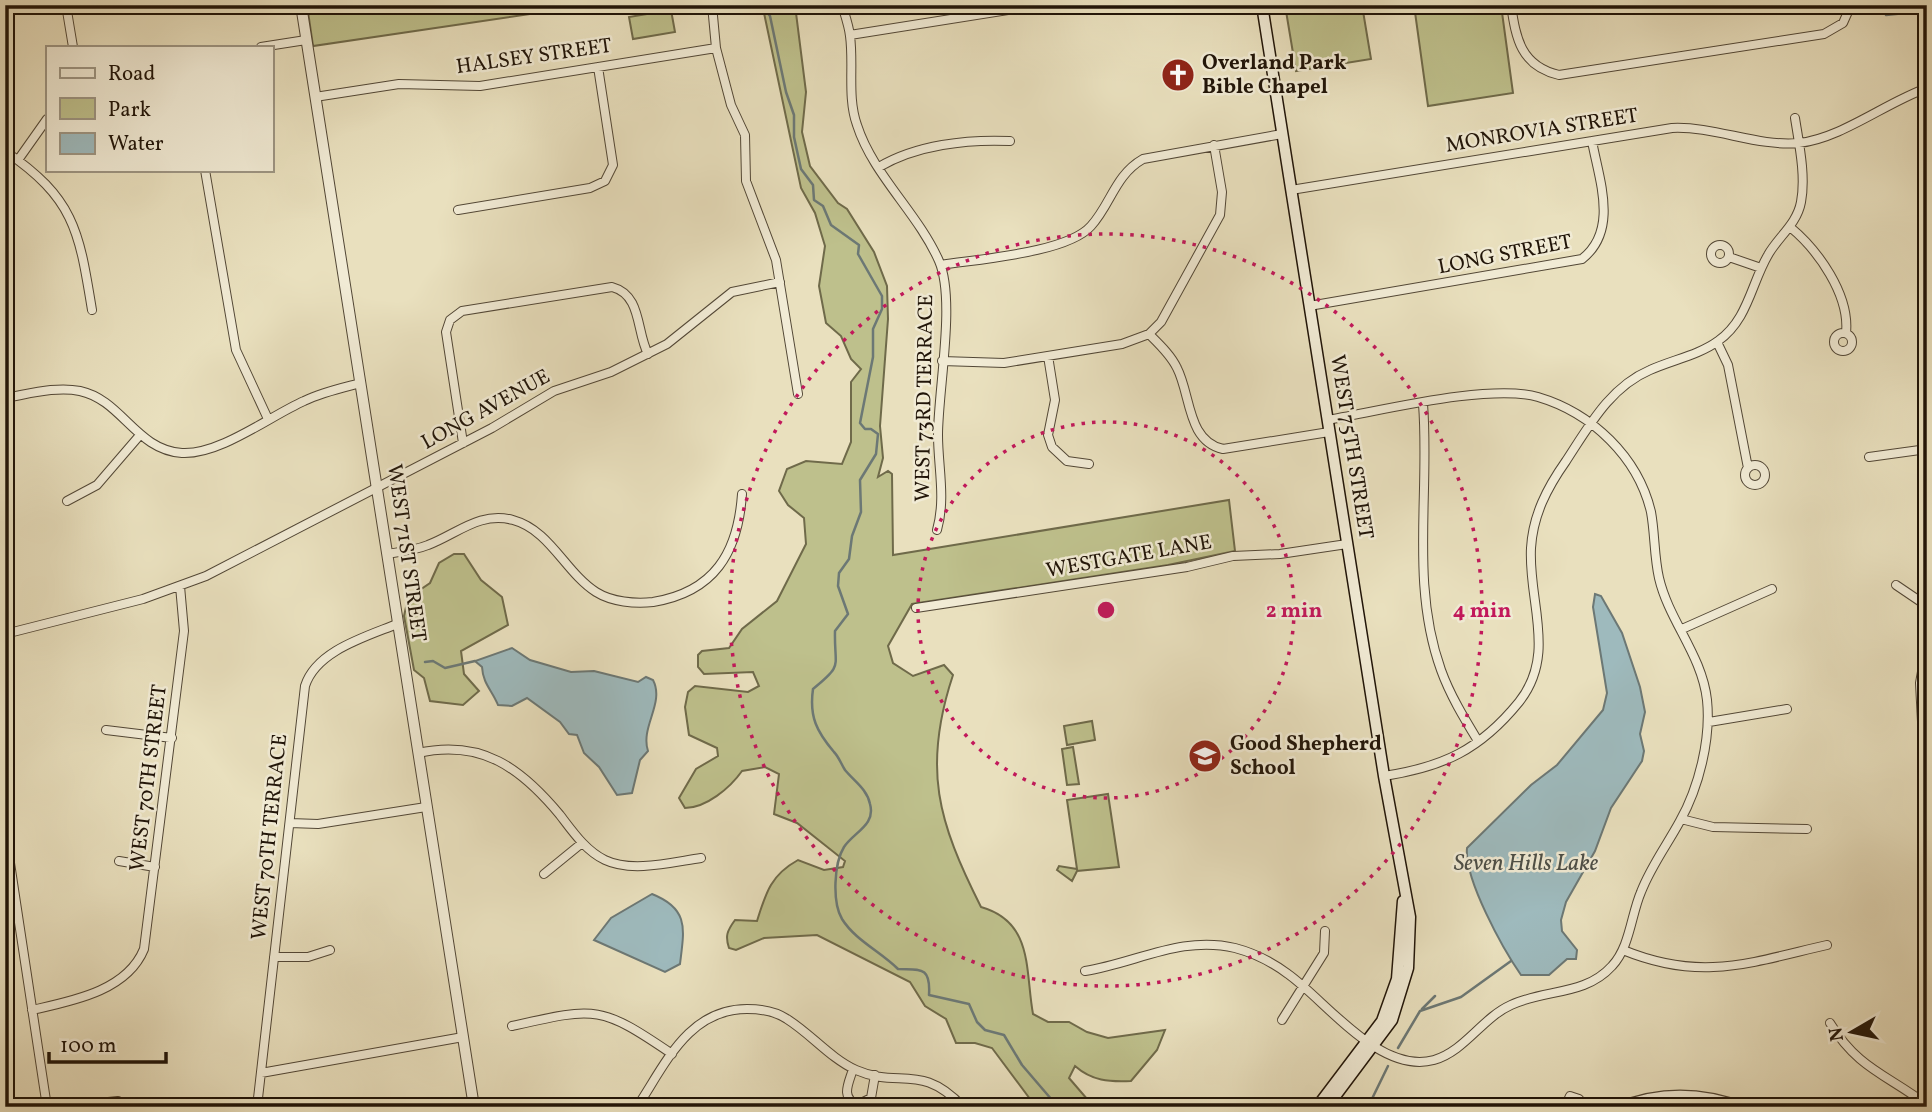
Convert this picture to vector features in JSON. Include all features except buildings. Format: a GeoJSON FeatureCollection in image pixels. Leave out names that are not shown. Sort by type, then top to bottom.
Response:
{"type":"FeatureCollection","features":[{"type":"Feature","properties":{"kind":"main road","name":"WEST 75TH STREET"},"geometry":{"type":"LineString","coordinates":[[1262,5],[1384,776],[1410,917],[1408,968],[1398,1007],[1372,1044]]}},
{"type":"Feature","properties":{"kind":"main road"},"geometry":{"type":"LineString","coordinates":[[1317,1107],[1372,1044]]}},
{"type":"Feature","properties":{"kind":"main road"},"geometry":{"type":"LineString","coordinates":[[1327,1107],[1372,1044]]}},
{"type":"Feature","properties":{"kind":"street"},"geometry":{"type":"LineString","coordinates":[[66,5],[73,46]]}},
{"type":"Feature","properties":{"kind":"street","name":"WEST 71ST STREET"},"geometry":{"type":"LineString","coordinates":[[301,5],[474,1107]]}},
{"type":"Feature","properties":{"kind":"street"},"geometry":{"type":"LineString","coordinates":[[712,5],[716,48],[731,105],[745,135],[744,167],[748,188],[776,260],[798,394]]}},
{"type":"Feature","properties":{"kind":"street","name":"WEST 73RD TERRACE"},"geometry":{"type":"LineString","coordinates":[[842,5],[850,35],[857,125],[880,167],[925,234],[941,265],[945,308],[938,434],[942,506],[937,530]]}},
{"type":"Feature","properties":{"kind":"street"},"geometry":{"type":"LineString","coordinates":[[850,35],[1039,5]]}},
{"type":"Feature","properties":{"kind":"street"},"geometry":{"type":"LineString","coordinates":[[1511,5],[1517,41],[1533,64],[1549,73],[1572,75],[1832,31],[1843,23],[1851,5]]}},
{"type":"Feature","properties":{"kind":"street"},"geometry":{"type":"LineString","coordinates":[[267,46],[306,40]]}},
{"type":"Feature","properties":{"kind":"street","name":"HALSEY STREET"},"geometry":{"type":"LineString","coordinates":[[315,97],[399,84],[480,86],[716,48]]}},
{"type":"Feature","properties":{"kind":"street"},"geometry":{"type":"LineString","coordinates":[[458,210],[590,188],[605,181],[613,165],[597,67]]}},
{"type":"Feature","properties":{"kind":"street","name":"MONROVIA STREET"},"geometry":{"type":"LineString","coordinates":[[1291,190],[1689,127],[1776,142],[1799,143],[1826,136],[1895,100],[1927,88]]}},
{"type":"Feature","properties":{"kind":"street"},"geometry":{"type":"LineString","coordinates":[[1384,776],[1433,767],[1462,754],[1519,702],[1532,678],[1541,638],[1531,566],[1532,533],[1544,495],[1605,403],[1632,379],[1717,342],[1742,315],[1761,268],[1790,226],[1802,200],[1795,118]]}},
{"type":"Feature","properties":{"kind":"street"},"geometry":{"type":"LineString","coordinates":[[18,160],[46,120]]}},
{"type":"Feature","properties":{"kind":"street"},"geometry":{"type":"LineString","coordinates":[[941,265],[1073,240],[1091,226],[1117,182],[1132,165],[1153,156],[1282,134]]}},
{"type":"Feature","properties":{"kind":"street"},"geometry":{"type":"LineString","coordinates":[[880,167],[907,152],[981,140],[1010,141]]}},
{"type":"Feature","properties":{"kind":"street","name":"LONG STREET"},"geometry":{"type":"LineString","coordinates":[[1309,306],[1573,263],[1582,259],[1599,242],[1604,221],[1592,141]]}},
{"type":"Feature","properties":{"kind":"street"},"geometry":{"type":"LineString","coordinates":[[942,361],[1004,363],[1122,344],[1149,334],[1161,322],[1220,215],[1222,192],[1214,145]]}},
{"type":"Feature","properties":{"kind":"street"},"geometry":{"type":"LineString","coordinates":[[5,152],[18,160],[57,195],[74,224],[84,258],[92,310]]}},
{"type":"Feature","properties":{"kind":"street"},"geometry":{"type":"LineString","coordinates":[[205,172],[236,350],[268,419]]}},
{"type":"Feature","properties":{"kind":"street"},"geometry":{"type":"LineString","coordinates":[[1790,226],[1825,265],[1847,321],[1846,333]]}},
{"type":"Feature","properties":{"kind":"street"},"geometry":{"type":"LineString","coordinates":[[1729,257],[1761,268]]}},
{"type":"Feature","properties":{"kind":"street","name":"LONG AVENUE"},"geometry":{"type":"LineString","coordinates":[[5,634],[131,602],[180,586],[377,489],[554,391],[611,372],[648,354],[681,335],[732,292],[780,282]]}},
{"type":"Feature","properties":{"kind":"street"},"geometry":{"type":"LineString","coordinates":[[464,443],[446,332],[450,320],[462,311],[612,287],[628,296],[648,354]]}},
{"type":"Feature","properties":{"kind":"street"},"geometry":{"type":"LineString","coordinates":[[1149,334],[1177,367],[1200,435],[1212,447],[1223,449],[1329,432]]}},
{"type":"Feature","properties":{"kind":"street"},"geometry":{"type":"LineString","coordinates":[[1717,342],[1728,365],[1748,468]]}},
{"type":"Feature","properties":{"kind":"street"},"geometry":{"type":"LineString","coordinates":[[1048,356],[1055,400],[1048,435],[1052,447],[1067,461],[1089,464]]}},
{"type":"Feature","properties":{"kind":"street"},"geometry":{"type":"LineString","coordinates":[[5,398],[54,390],[78,391],[107,403],[139,435],[159,448],[197,452],[325,393],[361,383]]}},
{"type":"Feature","properties":{"kind":"street"},"geometry":{"type":"LineString","coordinates":[[1084,971],[1183,945],[1220,945],[1268,961],[1291,975],[1302,988],[1372,1044],[1404,1060],[1417,1062],[1440,1058],[1501,1010],[1530,998],[1584,987],[1601,978],[1623,950],[1648,875],[1681,819],[1696,781],[1709,722],[1701,672],[1659,578],[1650,509],[1639,480],[1619,449],[1590,424],[1551,402],[1520,393],[1484,394],[1327,420]]}},
{"type":"Feature","properties":{"kind":"street"},"geometry":{"type":"LineString","coordinates":[[1423,404],[1426,451],[1423,547],[1429,622],[1441,671],[1478,741]]}},
{"type":"Feature","properties":{"kind":"street"},"geometry":{"type":"LineString","coordinates":[[66,501],[97,485],[139,435]]}},
{"type":"Feature","properties":{"kind":"street"},"geometry":{"type":"LineString","coordinates":[[1869,457],[1927,449]]}},
{"type":"Feature","properties":{"kind":"street"},"geometry":{"type":"LineString","coordinates":[[387,554],[427,546],[478,520],[510,519],[533,528],[583,581],[598,593],[640,604],[670,599],[705,582],[723,563],[734,541],[742,494]]}},
{"type":"Feature","properties":{"kind":"street","name":"WESTGATE LANE"},"geometry":{"type":"LineString","coordinates":[[916,608],[1186,567],[1233,556],[1280,554],[1347,544]]}},
{"type":"Feature","properties":{"kind":"street"},"geometry":{"type":"LineString","coordinates":[[1896,585],[1927,606]]}},
{"type":"Feature","properties":{"kind":"street","name":"WEST 70TH STREET"},"geometry":{"type":"LineString","coordinates":[[32,1010],[63,1003],[117,982],[132,971],[144,949],[185,621],[180,586]]}},
{"type":"Feature","properties":{"kind":"street"},"geometry":{"type":"LineString","coordinates":[[1682,629],[1772,589]]}},
{"type":"Feature","properties":{"kind":"street","name":"WEST 70TH TERRACE"},"geometry":{"type":"LineString","coordinates":[[257,1107],[304,687],[309,673],[322,660],[397,624]]}},
{"type":"Feature","properties":{"kind":"street"},"geometry":{"type":"LineString","coordinates":[[1927,644],[1920,683],[1927,818]]}},
{"type":"Feature","properties":{"kind":"street"},"geometry":{"type":"LineString","coordinates":[[1709,722],[1741,719],[1787,709]]}},
{"type":"Feature","properties":{"kind":"street"},"geometry":{"type":"LineString","coordinates":[[106,730],[172,738]]}},
{"type":"Feature","properties":{"kind":"street"},"geometry":{"type":"LineString","coordinates":[[418,753],[455,748],[510,768],[533,783],[582,843],[606,861],[623,865],[646,865],[701,858]]}},
{"type":"Feature","properties":{"kind":"street"},"geometry":{"type":"LineString","coordinates":[[290,823],[317,824],[426,807]]}},
{"type":"Feature","properties":{"kind":"street"},"geometry":{"type":"LineString","coordinates":[[1681,819],[1713,827],[1807,829]]}},
{"type":"Feature","properties":{"kind":"street"},"geometry":{"type":"LineString","coordinates":[[5,830],[47,1107]]}},
{"type":"Feature","properties":{"kind":"street"},"geometry":{"type":"LineString","coordinates":[[544,874],[582,843]]}},
{"type":"Feature","properties":{"kind":"street"},"geometry":{"type":"LineString","coordinates":[[119,861],[155,866]]}},
{"type":"Feature","properties":{"kind":"street"},"geometry":{"type":"LineString","coordinates":[[1282,1020],[1324,953],[1325,931]]}},
{"type":"Feature","properties":{"kind":"street"},"geometry":{"type":"LineString","coordinates":[[1623,950],[1660,964],[1709,969],[1827,945]]}},
{"type":"Feature","properties":{"kind":"street"},"geometry":{"type":"LineString","coordinates":[[274,957],[308,957],[330,950]]}},
{"type":"Feature","properties":{"kind":"street"},"geometry":{"type":"LineString","coordinates":[[638,1107],[684,1035],[702,1021],[730,1011],[758,1009],[787,1019],[853,1069],[875,1075],[929,1081],[960,1103]]}},
{"type":"Feature","properties":{"kind":"street"},"geometry":{"type":"LineString","coordinates":[[512,1026],[575,1012],[595,1013],[631,1027],[672,1054]]}},
{"type":"Feature","properties":{"kind":"street"},"geometry":{"type":"LineString","coordinates":[[1830,1023],[1844,1044],[1869,1069],[1927,1105]]}},
{"type":"Feature","properties":{"kind":"street"},"geometry":{"type":"LineString","coordinates":[[261,1073],[463,1037]]}},
{"type":"Feature","properties":{"kind":"street"},"geometry":{"type":"LineString","coordinates":[[853,1069],[847,1097],[857,1105],[870,1098],[875,1075]]}},
{"type":"Feature","properties":{"kind":"street"},"geometry":{"type":"LineString","coordinates":[[1618,1107],[1648,1097],[1677,1094],[1706,1095],[1744,1107]]}},
{"type":"Feature","properties":{"kind":"street"},"geometry":{"type":"LineString","coordinates":[[1565,1107],[1570,1096],[1579,1099],[1585,1107]]}},
{"type":"Feature","properties":{"kind":"street"},"geometry":{"type":"LineString","coordinates":[[59,1107],[118,1101]]}},
{"type":"Feature","properties":{"kind":"green space"},"geometry":{"type":"Polygon","coordinates":[[[307,5],[543,5],[544,12],[313,46],[307,5]]]}},
{"type":"Feature","properties":{"kind":"green space"},"geometry":{"type":"Polygon","coordinates":[[[758,5],[795,5],[806,92],[802,132],[810,166],[838,203],[847,209],[874,252],[887,286],[888,319],[880,426],[883,458],[878,477],[888,471],[892,474],[893,555],[1229,500],[1235,551],[1168,565],[912,604],[888,646],[893,663],[913,676],[944,665],[953,675],[938,739],[939,794],[945,821],[954,848],[981,907],[998,914],[1019,936],[1027,965],[1033,1014],[1048,1022],[1069,1022],[1087,1032],[1108,1038],[1165,1030],[1157,1050],[1131,1081],[1101,1080],[1075,1066],[1069,1078],[1094,1107],[1036,1107],[992,1048],[975,1043],[956,1043],[946,1019],[925,1006],[910,982],[817,935],[764,938],[736,950],[729,948],[728,934],[735,920],[757,921],[771,885],[789,866],[798,860],[824,870],[843,867],[845,861],[797,823],[774,814],[779,774],[765,767],[742,771],[724,790],[701,805],[685,808],[679,798],[696,769],[718,756],[717,748],[689,735],[685,707],[688,692],[695,686],[748,692],[759,686],[753,672],[704,674],[698,667],[698,655],[702,651],[729,648],[742,629],[777,601],[806,544],[804,518],[788,505],[779,491],[787,469],[806,461],[842,464],[851,442],[851,382],[861,369],[851,359],[841,336],[826,323],[819,286],[825,246],[815,213],[801,188],[764,13],[758,5]]]}},
{"type":"Feature","properties":{"kind":"green space"},"geometry":{"type":"Polygon","coordinates":[[[1285,5],[1362,5],[1371,59],[1296,71],[1285,5]]]}},
{"type":"Feature","properties":{"kind":"green space"},"geometry":{"type":"Polygon","coordinates":[[[1414,5],[1501,5],[1513,93],[1428,106],[1414,5]]]}},
{"type":"Feature","properties":{"kind":"green space"},"geometry":{"type":"Polygon","coordinates":[[[671,10],[675,32],[633,39],[629,17],[671,10]]]}},
{"type":"Feature","properties":{"kind":"green space"},"geometry":{"type":"Polygon","coordinates":[[[454,554],[464,554],[481,580],[502,597],[508,625],[461,651],[464,674],[479,691],[463,705],[430,701],[424,678],[414,670],[404,616],[408,598],[430,583],[439,563],[454,554]]]}},
{"type":"Feature","properties":{"kind":"green space"},"geometry":{"type":"Polygon","coordinates":[[[1092,721],[1095,740],[1067,745],[1064,726],[1092,721]]]}},
{"type":"Feature","properties":{"kind":"green space"},"geometry":{"type":"Polygon","coordinates":[[[1073,747],[1079,784],[1067,785],[1062,749],[1073,747]]]}},
{"type":"Feature","properties":{"kind":"green space"},"geometry":{"type":"Polygon","coordinates":[[[1108,794],[1119,867],[1077,871],[1072,881],[1057,870],[1059,866],[1077,869],[1067,800],[1108,794]]]}},
{"type":"Feature","properties":{"kind":"water","name":"Seven Hills Lake"},"geometry":{"type":"Polygon","coordinates":[[[1595,594],[1601,596],[1622,633],[1640,687],[1645,712],[1640,734],[1644,751],[1642,761],[1611,808],[1595,851],[1566,902],[1561,920],[1562,931],[1577,950],[1576,959],[1567,959],[1549,975],[1521,975],[1495,932],[1478,895],[1467,848],[1531,785],[1557,765],[1603,710],[1607,693],[1593,607],[1595,594]]]}},
{"type":"Feature","properties":{"kind":"water"},"geometry":{"type":"Polygon","coordinates":[[[512,648],[530,660],[571,672],[594,671],[638,682],[646,677],[653,680],[656,697],[647,733],[648,751],[640,760],[632,793],[617,795],[599,767],[584,753],[577,735],[569,734],[560,722],[527,698],[512,706],[498,705],[486,683],[482,667],[475,661],[512,648]]]}},
{"type":"Feature","properties":{"kind":"water"},"geometry":{"type":"Polygon","coordinates":[[[652,894],[673,906],[682,922],[680,964],[665,972],[594,940],[611,918],[652,894]]]}},
{"type":"Feature","properties":{"kind":"waterway"},"geometry":{"type":"LineString","coordinates":[[762,5],[770,16],[786,92],[794,115],[794,137],[801,169],[813,185],[814,200],[823,206],[831,225],[859,245],[858,254],[882,296],[882,309],[873,329],[873,357],[860,423],[865,429],[871,429],[878,434],[876,454],[860,480],[861,512],[852,536],[849,559],[839,573],[838,586],[848,614],[835,631],[835,664],[829,675],[813,689],[812,699],[813,716],[819,731],[845,770],[866,794],[871,811],[867,823],[844,847],[838,863],[836,883],[839,912],[847,926],[861,940],[898,969],[918,970],[926,974],[929,995],[969,1004],[977,1022],[985,1030],[1004,1035],[1022,1065],[1058,1107]]}},
{"type":"Feature","properties":{"kind":"waterway"},"geometry":{"type":"LineString","coordinates":[[1884,5],[1886,15],[1915,12],[1927,7]]}},
{"type":"Feature","properties":{"kind":"waterway"},"geometry":{"type":"LineString","coordinates":[[425,662],[433,661],[445,668],[475,661]]}},
{"type":"Feature","properties":{"kind":"waterway"},"geometry":{"type":"LineString","coordinates":[[1398,1048],[1420,1011],[1461,997],[1511,961]]}},
{"type":"Feature","properties":{"kind":"waterway"},"geometry":{"type":"LineString","coordinates":[[1422,1009],[1435,996]]}},
{"type":"Feature","properties":{"kind":"waterway"},"geometry":{"type":"LineString","coordinates":[[1368,1107],[1388,1066]]}},
{"type":"Feature","properties":{"kind":"place","name":"Overland Park Bible Chapel"},"geometry":{"type":"Point","coordinates":[1178,75]}},
{"type":"Feature","properties":{"kind":"place","name":"Good Shepherd School"},"geometry":{"type":"Point","coordinates":[1205,756]}}]}
